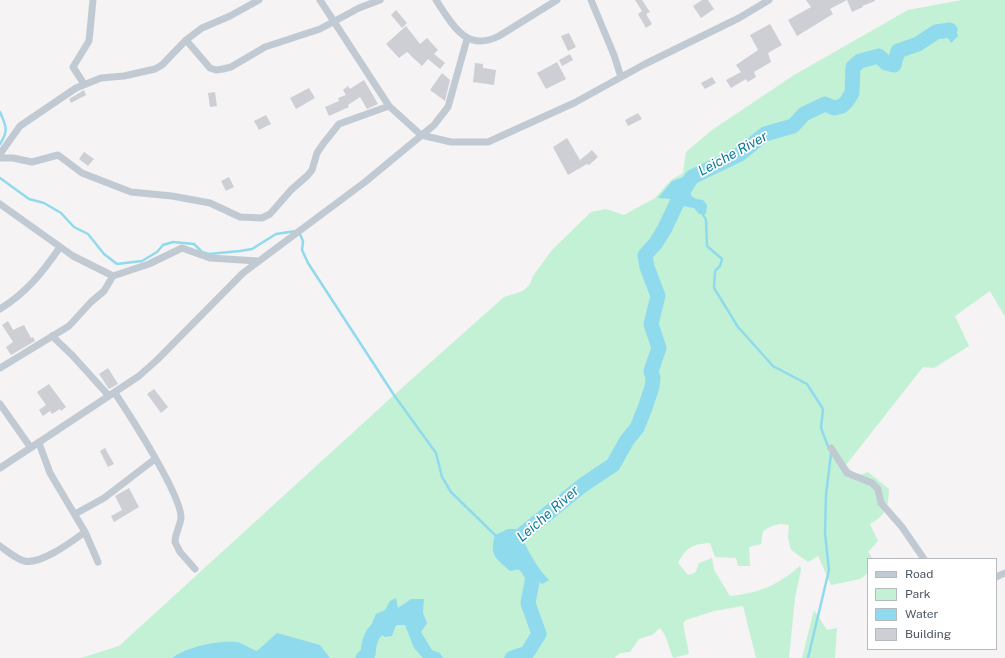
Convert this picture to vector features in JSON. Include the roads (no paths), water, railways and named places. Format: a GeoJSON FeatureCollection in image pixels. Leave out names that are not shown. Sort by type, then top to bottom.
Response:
{"type":"FeatureCollection","features":[{"type":"Feature","properties":{"kind":"street"},"geometry":{"type":"LineString","coordinates":[[84,84],[73,67],[88,41],[93,0]]}},
{"type":"Feature","properties":{"kind":"street"},"geometry":{"type":"LineString","coordinates":[[0,154],[13,134],[30,117],[84,84],[102,78],[124,76],[155,70],[162,65],[186,40],[202,28],[230,16],[259,0]]}},
{"type":"Feature","properties":{"kind":"street"},"geometry":{"type":"LineString","coordinates":[[320,0],[390,106],[421,135],[451,142],[488,142],[552,114],[621,77],[739,18],[769,0]]}},
{"type":"Feature","properties":{"kind":"street"},"geometry":{"type":"LineString","coordinates":[[186,40],[210,68],[216,70],[231,67],[265,47],[312,32],[359,8],[380,0]]}},
{"type":"Feature","properties":{"kind":"street"},"geometry":{"type":"LineString","coordinates":[[436,0],[455,28],[467,39],[492,40],[556,0]]}},
{"type":"Feature","properties":{"kind":"street"},"geometry":{"type":"LineString","coordinates":[[591,0],[614,55],[621,77]]}},
{"type":"Feature","properties":{"kind":"street"},"geometry":{"type":"LineString","coordinates":[[0,468],[139,376],[158,360],[230,285],[258,261],[365,182],[442,116],[448,107],[467,39]]}},
{"type":"Feature","properties":{"kind":"street"},"geometry":{"type":"LineString","coordinates":[[0,158],[13,158],[32,162],[58,155],[82,173],[131,192],[172,196],[210,203],[240,217],[262,218],[270,214],[291,190],[312,170],[317,153],[339,124],[390,106]]}},
{"type":"Feature","properties":{"kind":"street"},"geometry":{"type":"LineString","coordinates":[[0,204],[74,256],[113,276]]}},
{"type":"Feature","properties":{"kind":"street"},"geometry":{"type":"LineString","coordinates":[[0,309],[21,295],[43,272],[60,247]]}},
{"type":"Feature","properties":{"kind":"street"},"geometry":{"type":"LineString","coordinates":[[0,368],[52,336],[75,319],[104,291],[113,276],[149,264],[182,248],[210,258],[258,261]]}},
{"type":"Feature","properties":{"kind":"street"},"geometry":{"type":"LineString","coordinates":[[52,336],[112,395],[155,459],[180,513],[174,542],[180,552],[195,569]]}},
{"type":"Feature","properties":{"kind":"street"},"geometry":{"type":"LineString","coordinates":[[0,404],[31,448]]}},
{"type":"Feature","properties":{"kind":"street"},"geometry":{"type":"LineString","coordinates":[[39,443],[50,474],[85,532],[98,562]]}},
{"type":"Feature","properties":{"kind":"street"},"geometry":{"type":"LineString","coordinates":[[831,448],[846,473],[878,488],[881,503],[896,519],[923,558]]}},
{"type":"Feature","properties":{"kind":"street"},"geometry":{"type":"LineString","coordinates":[[75,514],[104,498],[155,459]]}},
{"type":"Feature","properties":{"kind":"street"},"geometry":{"type":"LineString","coordinates":[[0,546],[22,560],[32,562],[46,556],[85,532]]}},
{"type":"Feature","properties":{"kind":"water"},"geometry":{"type":"Polygon","coordinates":[[[947,24],[958,28],[956,31],[958,36],[951,43],[941,27],[947,24]]]}},
{"type":"Feature","properties":{"kind":"water"},"geometry":{"type":"Polygon","coordinates":[[[700,171],[702,175],[690,190],[692,197],[703,200],[707,205],[706,214],[699,214],[694,208],[676,205],[672,199],[658,198],[672,181],[700,171]]]}},
{"type":"Feature","properties":{"kind":"water"},"geometry":{"type":"Polygon","coordinates":[[[508,529],[516,529],[535,562],[549,580],[542,584],[521,569],[510,571],[495,556],[493,552],[493,542],[495,535],[508,529]]]}},
{"type":"Feature","properties":{"kind":"water"},"geometry":{"type":"Polygon","coordinates":[[[396,598],[398,608],[411,599],[424,599],[423,613],[427,623],[421,632],[432,650],[440,653],[443,658],[423,658],[414,648],[405,625],[396,625],[392,636],[385,637],[377,632],[367,635],[376,614],[385,610],[390,601],[396,598]]]}},
{"type":"Feature","properties":{"kind":"water"},"geometry":{"type":"Polygon","coordinates":[[[277,633],[320,645],[330,658],[172,658],[178,654],[202,645],[220,642],[236,642],[257,651],[277,633]]]}},
{"type":"Feature","properties":{"kind":"waterway"},"geometry":{"type":"LineString","coordinates":[[512,658],[527,653],[539,634],[528,603],[533,577],[527,567],[517,558],[513,545],[520,536],[583,485],[613,465],[627,440],[637,428],[652,387],[653,378],[651,371],[659,348],[651,324],[658,296],[647,267],[645,255],[656,243],[680,196],[692,177],[740,154],[765,134],[793,126],[804,114],[825,104],[834,108],[842,106],[852,93],[853,67],[860,61],[879,56],[886,63],[894,65],[898,51],[918,44],[936,32],[950,30]]}},
{"type":"Feature","properties":{"kind":"waterway"},"geometry":{"type":"LineString","coordinates":[[0,112],[6,128],[5,135],[0,144]]}},
{"type":"Feature","properties":{"kind":"waterway"},"geometry":{"type":"LineString","coordinates":[[0,178],[29,199],[44,203],[61,213],[74,227],[88,234],[104,254],[117,264],[142,261],[157,252],[163,245],[173,242],[194,244],[202,252],[209,254],[252,249],[276,234],[296,231]]}},
{"type":"Feature","properties":{"kind":"waterway"},"geometry":{"type":"LineString","coordinates":[[702,213],[706,220],[707,246],[722,259],[720,266],[715,271],[714,288],[738,327],[773,366],[807,384],[823,409],[821,428],[829,449]]}},
{"type":"Feature","properties":{"kind":"waterway"},"geometry":{"type":"LineString","coordinates":[[299,232],[303,241],[302,250],[308,263],[394,395],[436,453],[442,477],[451,492],[497,537]]}},
{"type":"Feature","properties":{"kind":"waterway"},"geometry":{"type":"LineString","coordinates":[[808,658],[829,570],[825,533],[826,495],[831,454]]}},
{"type":"Feature","properties":{"kind":"waterway","name":"Leiche River"},"geometry":{"type":"LineString","coordinates":[[363,658],[368,654],[373,634],[376,630],[390,621]]}}]}
